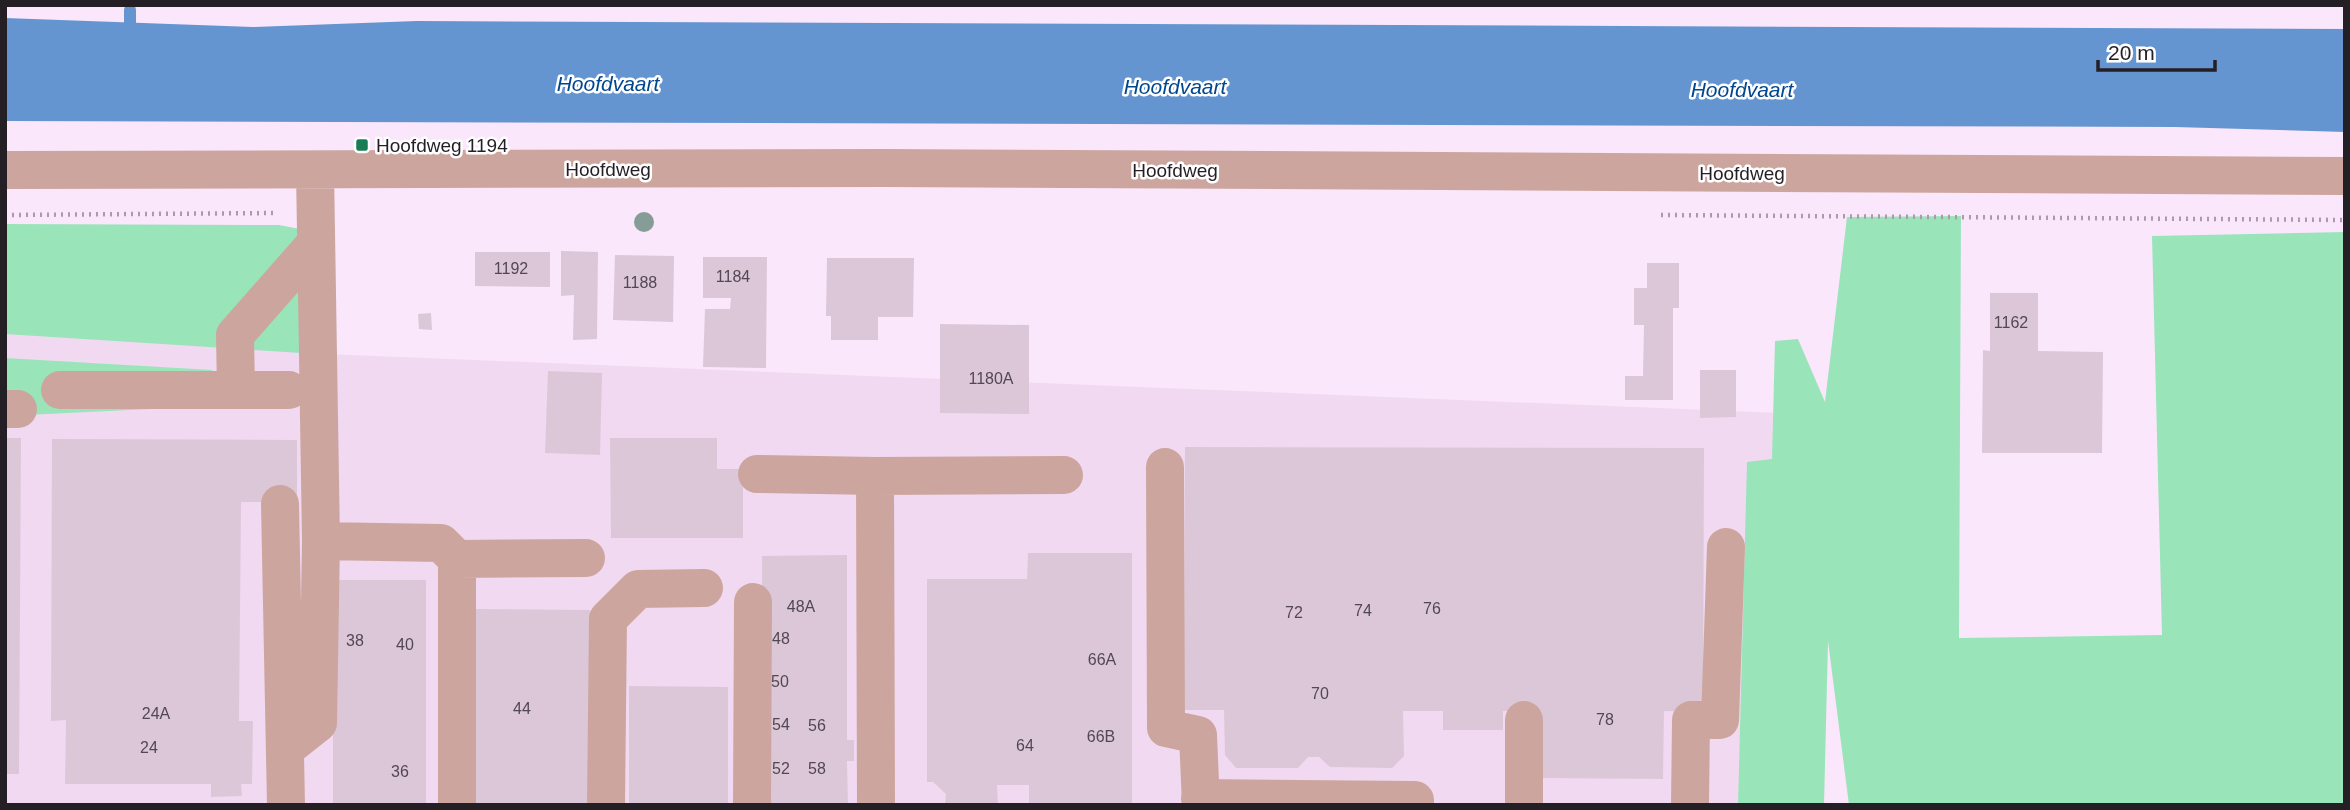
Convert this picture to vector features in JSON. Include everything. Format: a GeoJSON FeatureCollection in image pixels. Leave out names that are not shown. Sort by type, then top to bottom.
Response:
{"type":"FeatureCollection","features":[{"type":"Feature","properties":{"kind":"street","name":"Hoofdweg"},"geometry":{"type":"LineString","coordinates":[[5,170],[884,168],[2345,176]]}},
{"type":"Feature","properties":{"kind":"street"},"geometry":{"type":"LineString","coordinates":[[285,749],[318,723],[321,541],[315,170]]}},
{"type":"Feature","properties":{"kind":"street"},"geometry":{"type":"LineString","coordinates":[[236,390],[236,335],[316,243]]}},
{"type":"Feature","properties":{"kind":"street"},"geometry":{"type":"LineString","coordinates":[[61,390],[289,390]]}},
{"type":"Feature","properties":{"kind":"street"},"geometry":{"type":"LineString","coordinates":[[1165,467],[1166,728],[1198,735],[1200,801],[1415,800],[1415,805]]}},
{"type":"Feature","properties":{"kind":"street"},"geometry":{"type":"LineString","coordinates":[[757,474],[1064,475]]}},
{"type":"Feature","properties":{"kind":"street"},"geometry":{"type":"LineString","coordinates":[[875,476],[876,805]]}},
{"type":"Feature","properties":{"kind":"street"},"geometry":{"type":"LineString","coordinates":[[280,504],[286,805]]}},
{"type":"Feature","properties":{"kind":"street"},"geometry":{"type":"LineString","coordinates":[[321,541],[441,543],[457,559],[457,805]]}},
{"type":"Feature","properties":{"kind":"street"},"geometry":{"type":"LineString","coordinates":[[1690,805],[1691,720],[1720,720],[1726,547]]}},
{"type":"Feature","properties":{"kind":"street"},"geometry":{"type":"LineString","coordinates":[[457,559],[586,558]]}},
{"type":"Feature","properties":{"kind":"street"},"geometry":{"type":"LineString","coordinates":[[606,805],[608,619],[638,589],[704,588]]}},
{"type":"Feature","properties":{"kind":"street"},"geometry":{"type":"LineString","coordinates":[[752,805],[753,602]]}},
{"type":"Feature","properties":{"kind":"street"},"geometry":{"type":"LineString","coordinates":[[1524,720],[1524,805]]}},
{"type":"Feature","properties":{"kind":"shaded area"},"geometry":{"type":"Polygon","coordinates":[[[5,238],[302,353],[1806,414],[1803,805],[5,805],[5,238]]]}},
{"type":"Feature","properties":{"kind":"green space"},"geometry":{"type":"Polygon","coordinates":[[[1961,216],[1959,638],[2162,635],[2152,236],[2345,232],[2345,805],[1849,805],[1828,641],[1824,805],[1738,805],[1747,462],[1772,459],[1775,341],[1798,339],[1825,402],[1847,217],[1961,216]]]}},
{"type":"Feature","properties":{"kind":"green space"},"geometry":{"type":"Polygon","coordinates":[[[5,224],[279,225],[300,229],[301,353],[5,334],[5,224]]]}},
{"type":"Feature","properties":{"kind":"green space"},"geometry":{"type":"Polygon","coordinates":[[[5,358],[212,370],[233,405],[5,416],[5,358]]]}},
{"type":"Feature","properties":{"kind":"water","name":"Hoofdvaart"},"geometry":{"type":"Polygon","coordinates":[[[5,18],[253,27],[417,21],[2345,29],[2345,132],[2175,127],[5,121],[5,18]]]}},
{"type":"Feature","properties":{"kind":"building"},"geometry":{"type":"Polygon","coordinates":[[[561,251],[598,252],[597,339],[573,340],[574,295],[561,296],[561,251]]]}},
{"type":"Feature","properties":{"kind":"building"},"geometry":{"type":"Polygon","coordinates":[[[475,252],[550,252],[550,287],[475,286],[475,252]]]}},
{"type":"Feature","properties":{"kind":"building"},"geometry":{"type":"Polygon","coordinates":[[[615,255],[674,256],[673,322],[613,320],[615,255]]]}},
{"type":"Feature","properties":{"kind":"building"},"geometry":{"type":"Polygon","coordinates":[[[703,257],[767,257],[766,368],[703,367],[705,309],[730,309],[731,298],[703,298],[703,257]]]}},
{"type":"Feature","properties":{"kind":"building"},"geometry":{"type":"Polygon","coordinates":[[[827,258],[914,258],[913,317],[878,317],[878,340],[831,340],[831,316],[826,316],[827,258]]]}},
{"type":"Feature","properties":{"kind":"building"},"geometry":{"type":"Polygon","coordinates":[[[1647,263],[1679,263],[1679,308],[1673,308],[1673,400],[1625,400],[1625,376],[1643,376],[1644,325],[1634,325],[1634,288],[1647,288],[1647,263]]]}},
{"type":"Feature","properties":{"kind":"building"},"geometry":{"type":"Polygon","coordinates":[[[1990,293],[2038,293],[2038,351],[2103,352],[2102,453],[1982,453],[1983,350],[1990,351],[1990,293]]]}},
{"type":"Feature","properties":{"kind":"building"},"geometry":{"type":"Polygon","coordinates":[[[431,313],[432,330],[419,329],[418,314],[431,313]]]}},
{"type":"Feature","properties":{"kind":"building"},"geometry":{"type":"Polygon","coordinates":[[[940,324],[1029,325],[1029,414],[940,413],[940,324]]]}},
{"type":"Feature","properties":{"kind":"building"},"geometry":{"type":"Polygon","coordinates":[[[1700,370],[1736,370],[1736,417],[1700,418],[1700,370]]]}},
{"type":"Feature","properties":{"kind":"building"},"geometry":{"type":"Polygon","coordinates":[[[548,371],[602,373],[600,455],[545,453],[548,371]]]}},
{"type":"Feature","properties":{"kind":"building"},"geometry":{"type":"Polygon","coordinates":[[[5,438],[21,438],[19,774],[5,774],[5,438]]]}},
{"type":"Feature","properties":{"kind":"building"},"geometry":{"type":"Polygon","coordinates":[[[610,438],[717,438],[717,469],[743,469],[743,538],[611,538],[610,438]]]}},
{"type":"Feature","properties":{"kind":"building"},"geometry":{"type":"Polygon","coordinates":[[[52,439],[297,440],[297,502],[241,502],[239,721],[253,721],[252,784],[241,784],[242,796],[211,797],[211,784],[65,784],[66,720],[51,721],[52,439]]]}},
{"type":"Feature","properties":{"kind":"building"},"geometry":{"type":"Polygon","coordinates":[[[1185,447],[1704,448],[1703,712],[1664,711],[1663,779],[1541,778],[1541,711],[1503,711],[1503,730],[1443,730],[1443,711],[1403,711],[1404,756],[1392,768],[1330,767],[1319,757],[1308,757],[1298,768],[1236,768],[1225,755],[1224,710],[1184,710],[1185,447]]]}},
{"type":"Feature","properties":{"kind":"building"},"geometry":{"type":"Polygon","coordinates":[[[1028,553],[1132,553],[1132,805],[1029,805],[1029,785],[997,785],[998,805],[945,805],[946,794],[933,782],[927,782],[927,579],[1027,579],[1028,553]]]}},
{"type":"Feature","properties":{"kind":"building"},"geometry":{"type":"Polygon","coordinates":[[[847,555],[847,740],[854,740],[854,761],[847,761],[848,805],[763,805],[762,556],[847,555]]]}},
{"type":"Feature","properties":{"kind":"building"},"geometry":{"type":"Polygon","coordinates":[[[333,580],[426,580],[426,805],[333,805],[333,580]]]}},
{"type":"Feature","properties":{"kind":"building"},"geometry":{"type":"Polygon","coordinates":[[[474,609],[590,610],[589,805],[472,805],[474,609]]]}},
{"type":"Feature","properties":{"kind":"building"},"geometry":{"type":"Polygon","coordinates":[[[629,686],[728,687],[728,805],[629,805],[629,686]]]}},
{"type":"Feature","properties":{"kind":"waterway"},"geometry":{"type":"LineString","coordinates":[[130,10],[130,38]]}},
{"type":"Feature","properties":{"kind":"place","name":"Hoofdweg 1194"},"geometry":{"type":"Point","coordinates":[362,145]}}]}
